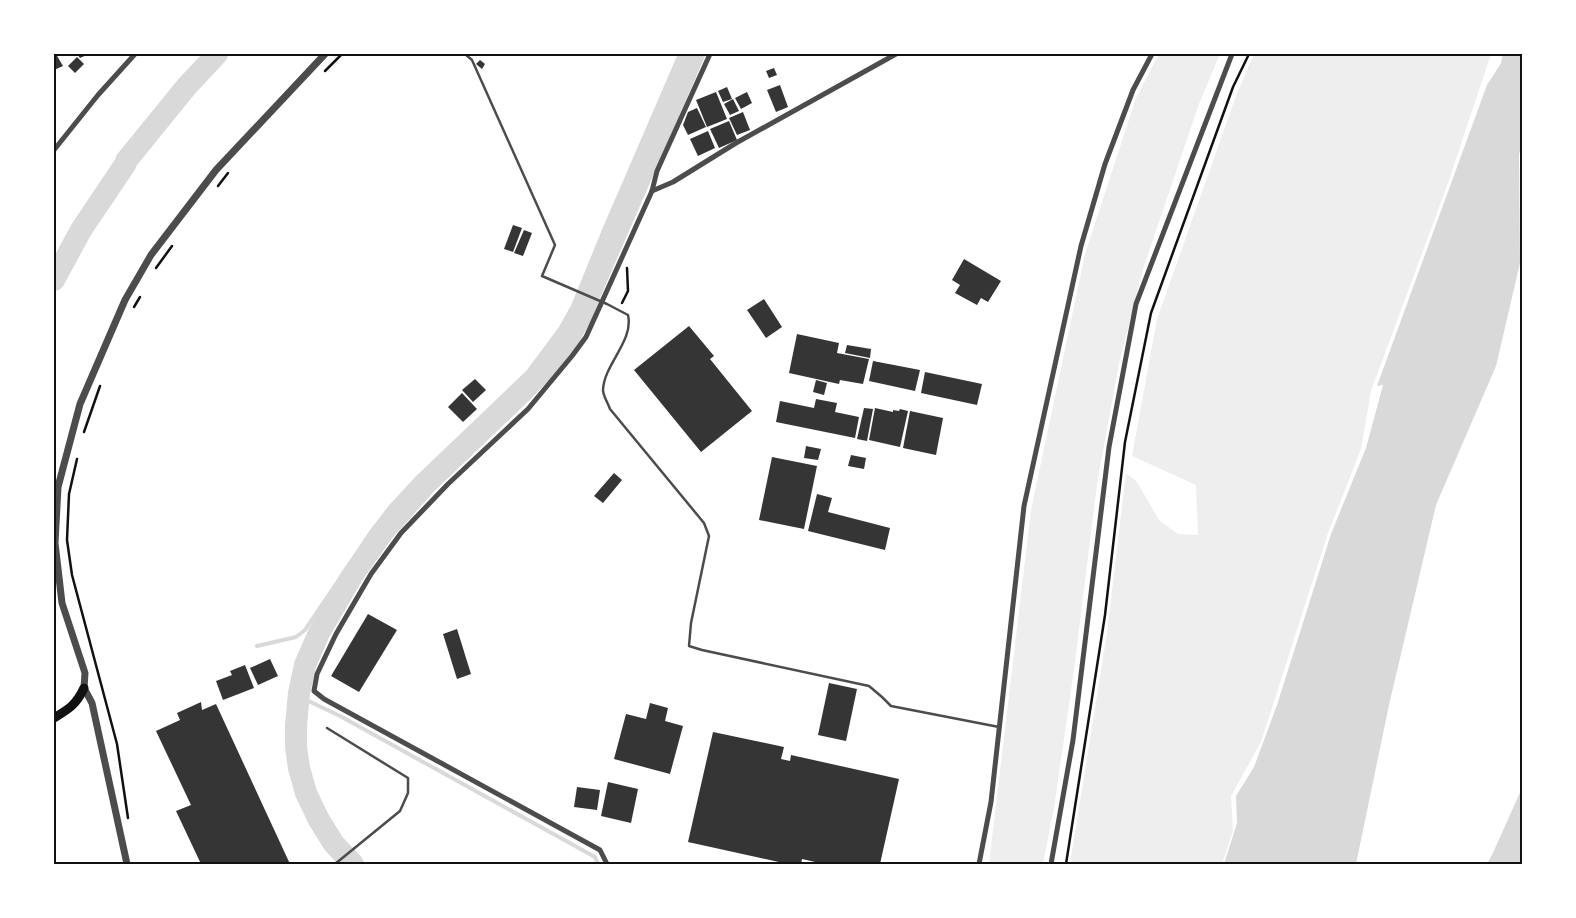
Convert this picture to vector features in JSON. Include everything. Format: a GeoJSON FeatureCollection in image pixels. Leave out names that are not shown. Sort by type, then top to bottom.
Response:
{"type":"FeatureCollection","features":[{"type":"Feature","properties":{"kind":"main road"},"geometry":{"type":"LineString","coordinates":[[54,718],[74,706],[84,688]]}},
{"type":"Feature","properties":{"kind":"street"},"geometry":{"type":"LineString","coordinates":[[54,150],[98,95],[135,54]]}},
{"type":"Feature","properties":{"kind":"street"},"geometry":{"type":"LineString","coordinates":[[127,864],[92,703],[84,688],[86,674],[62,603],[55,542],[58,487],[80,404],[125,300],[151,255],[216,170],[325,54]]}},
{"type":"Feature","properties":{"kind":"street"},"geometry":{"type":"LineString","coordinates":[[607,864],[600,850],[324,699],[314,691],[317,674],[336,634],[371,574],[401,532],[448,484],[528,409],[586,337],[652,191],[657,171],[710,54]]}},
{"type":"Feature","properties":{"kind":"street"},"geometry":{"type":"LineString","coordinates":[[652,191],[673,182],[736,143],[896,54]]}},
{"type":"Feature","properties":{"kind":"street"},"geometry":{"type":"LineString","coordinates":[[979,864],[991,802],[1024,506],[1081,246],[1105,164],[1129,99],[1152,54]]}},
{"type":"Feature","properties":{"kind":"street"},"geometry":{"type":"LineString","coordinates":[[1051,864],[1073,740],[1109,448],[1136,304],[1232,54]]}},
{"type":"Feature","properties":{"kind":"lane"},"geometry":{"type":"LineString","coordinates":[[465,54],[472,60],[555,245],[542,276],[619,309],[628,315],[630,323],[621,348],[608,371],[603,391],[610,409],[704,523],[709,536],[690,623],[689,646],[869,686],[891,706],[999,727]]}},
{"type":"Feature","properties":{"kind":"lane"},"geometry":{"type":"LineString","coordinates":[[327,728],[408,778],[408,792],[400,811],[335,864]]}},
{"type":"Feature","properties":{"kind":"path"},"geometry":{"type":"LineString","coordinates":[[319,76],[342,54]]}},
{"type":"Feature","properties":{"kind":"path"},"geometry":{"type":"LineString","coordinates":[[1066,864],[1105,615],[1125,442],[1151,313],[1233,87],[1249,54]]}},
{"type":"Feature","properties":{"kind":"path"},"geometry":{"type":"LineString","coordinates":[[218,186],[230,171]]}},
{"type":"Feature","properties":{"kind":"path"},"geometry":{"type":"LineString","coordinates":[[152,274],[173,244]]}},
{"type":"Feature","properties":{"kind":"path"},"geometry":{"type":"LineString","coordinates":[[619,309],[628,291],[627,265]]}},
{"type":"Feature","properties":{"kind":"path"},"geometry":{"type":"LineString","coordinates":[[131,314],[143,290]]}},
{"type":"Feature","properties":{"kind":"path"},"geometry":{"type":"LineString","coordinates":[[83,435],[101,383]]}},
{"type":"Feature","properties":{"kind":"path"},"geometry":{"type":"LineString","coordinates":[[78,452],[69,494],[67,540],[72,576],[117,744],[128,818]]}},
{"type":"Feature","properties":{"kind":"shaded area"},"geometry":{"type":"Polygon","coordinates":[[[1159,54],[1220,54],[1199,104],[1143,269],[1119,364],[1097,484],[1074,670],[1054,808],[1043,864],[989,864],[1031,510],[1085,254],[1136,98],[1159,54]]]}},
{"type":"Feature","properties":{"kind":"shaded area"},"geometry":{"type":"Polygon","coordinates":[[[1254,54],[1491,54],[1447,186],[1371,391],[1361,449],[1327,536],[1261,742],[1231,796],[1233,831],[1222,864],[1070,864],[1107,633],[1126,473],[1137,482],[1159,520],[1178,534],[1198,535],[1196,485],[1132,456],[1157,319],[1237,93],[1254,54]]]}},
{"type":"Feature","properties":{"kind":"shaded area"},"geometry":{"type":"Polygon","coordinates":[[[1503,54],[1522,54],[1522,145],[1519,154],[1520,263],[1496,366],[1436,505],[1389,705],[1356,864],[1224,864],[1237,823],[1236,796],[1254,767],[1277,705],[1331,534],[1366,448],[1383,385],[1377,386],[1487,85],[1501,63],[1503,54]]]}},
{"type":"Feature","properties":{"kind":"shaded area"},"geometry":{"type":"Polygon","coordinates":[[[1522,788],[1522,864],[1487,864],[1492,855],[1522,788]]]}},
{"type":"Feature","properties":{"kind":"building"},"geometry":{"type":"Polygon","coordinates":[[[54,54],[56,54],[63,66],[54,70],[54,54]]]}},
{"type":"Feature","properties":{"kind":"building"},"geometry":{"type":"Polygon","coordinates":[[[77,54],[89,54],[80,58],[77,54]]]}},
{"type":"Feature","properties":{"kind":"building"},"geometry":{"type":"Polygon","coordinates":[[[77,57],[84,64],[75,73],[68,66],[77,57]]]}},
{"type":"Feature","properties":{"kind":"building"},"geometry":{"type":"Polygon","coordinates":[[[480,60],[485,64],[482,69],[476,64],[480,60]]]}},
{"type":"Feature","properties":{"kind":"building"},"geometry":{"type":"Polygon","coordinates":[[[774,68],[777,75],[769,78],[766,71],[774,68]]]}},
{"type":"Feature","properties":{"kind":"building"},"geometry":{"type":"Polygon","coordinates":[[[780,85],[788,107],[776,112],[767,90],[780,85]]]}},
{"type":"Feature","properties":{"kind":"building"},"geometry":{"type":"Polygon","coordinates":[[[727,87],[732,99],[723,102],[718,91],[727,87]]]}},
{"type":"Feature","properties":{"kind":"building"},"geometry":{"type":"Polygon","coordinates":[[[716,92],[727,119],[707,127],[696,100],[716,92]]]}},
{"type":"Feature","properties":{"kind":"building"},"geometry":{"type":"Polygon","coordinates":[[[747,92],[752,103],[741,109],[735,98],[747,92]]]}},
{"type":"Feature","properties":{"kind":"building"},"geometry":{"type":"Polygon","coordinates":[[[733,99],[739,111],[730,115],[724,104],[733,99]]]}},
{"type":"Feature","properties":{"kind":"building"},"geometry":{"type":"Polygon","coordinates":[[[697,108],[706,127],[688,135],[683,125],[688,112],[697,108]]]}},
{"type":"Feature","properties":{"kind":"building"},"geometry":{"type":"Polygon","coordinates":[[[743,112],[750,130],[737,135],[729,118],[743,112]]]}},
{"type":"Feature","properties":{"kind":"building"},"geometry":{"type":"Polygon","coordinates":[[[729,121],[737,140],[719,148],[710,129],[729,121]]]}},
{"type":"Feature","properties":{"kind":"building"},"geometry":{"type":"Polygon","coordinates":[[[708,131],[715,148],[698,156],[690,139],[708,131]]]}},
{"type":"Feature","properties":{"kind":"building"},"geometry":{"type":"Polygon","coordinates":[[[513,225],[522,228],[513,252],[504,249],[513,225]]]}},
{"type":"Feature","properties":{"kind":"building"},"geometry":{"type":"Polygon","coordinates":[[[524,230],[532,233],[523,256],[514,253],[524,230]]]}},
{"type":"Feature","properties":{"kind":"building"},"geometry":{"type":"Polygon","coordinates":[[[964,259],[1001,281],[988,302],[981,298],[977,305],[955,293],[960,285],[952,280],[964,259]]]}},
{"type":"Feature","properties":{"kind":"building"},"geometry":{"type":"Polygon","coordinates":[[[764,299],[782,327],[766,338],[747,310],[764,299]]]}},
{"type":"Feature","properties":{"kind":"building"},"geometry":{"type":"Polygon","coordinates":[[[689,326],[714,356],[710,359],[752,411],[701,452],[634,370],[689,326]]]}},
{"type":"Feature","properties":{"kind":"building"},"geometry":{"type":"Polygon","coordinates":[[[797,334],[839,343],[837,353],[869,359],[863,384],[840,380],[839,384],[789,373],[797,334]]]}},
{"type":"Feature","properties":{"kind":"building"},"geometry":{"type":"Polygon","coordinates":[[[847,345],[871,349],[870,358],[845,353],[847,345]]]}},
{"type":"Feature","properties":{"kind":"building"},"geometry":{"type":"Polygon","coordinates":[[[873,361],[920,370],[915,391],[869,381],[873,361]]]}},
{"type":"Feature","properties":{"kind":"building"},"geometry":{"type":"Polygon","coordinates":[[[925,372],[982,384],[977,405],[921,393],[925,372]]]}},
{"type":"Feature","properties":{"kind":"building"},"geometry":{"type":"Polygon","coordinates":[[[475,379],[486,390],[473,402],[462,390],[475,379]]]}},
{"type":"Feature","properties":{"kind":"building"},"geometry":{"type":"Polygon","coordinates":[[[816,380],[827,383],[824,395],[813,392],[816,380]]]}},
{"type":"Feature","properties":{"kind":"building"},"geometry":{"type":"Polygon","coordinates":[[[462,393],[477,409],[463,422],[448,407],[462,393]]]}},
{"type":"Feature","properties":{"kind":"building"},"geometry":{"type":"Polygon","coordinates":[[[816,399],[837,403],[835,412],[859,417],[855,438],[776,422],[780,401],[814,408],[816,399]]]}},
{"type":"Feature","properties":{"kind":"building"},"geometry":{"type":"Polygon","coordinates":[[[864,408],[873,409],[867,441],[857,439],[864,408]]]}},
{"type":"Feature","properties":{"kind":"building"},"geometry":{"type":"Polygon","coordinates":[[[875,408],[893,412],[893,410],[899,411],[900,409],[908,411],[900,447],[869,440],[875,408]]]}},
{"type":"Feature","properties":{"kind":"building"},"geometry":{"type":"Polygon","coordinates":[[[910,411],[943,418],[936,455],[903,448],[910,411]]]}},
{"type":"Feature","properties":{"kind":"building"},"geometry":{"type":"Polygon","coordinates":[[[806,446],[821,449],[818,460],[804,458],[806,446]]]}},
{"type":"Feature","properties":{"kind":"building"},"geometry":{"type":"Polygon","coordinates":[[[851,455],[866,458],[864,469],[848,466],[851,455]]]}},
{"type":"Feature","properties":{"kind":"building"},"geometry":{"type":"Polygon","coordinates":[[[772,457],[817,466],[804,529],[759,520],[772,457]]]}},
{"type":"Feature","properties":{"kind":"building"},"geometry":{"type":"Polygon","coordinates":[[[614,473],[622,480],[603,503],[594,496],[614,473]]]}},
{"type":"Feature","properties":{"kind":"building"},"geometry":{"type":"Polygon","coordinates":[[[817,494],[832,498],[828,512],[890,528],[885,550],[808,531],[817,494]]]}},
{"type":"Feature","properties":{"kind":"building"},"geometry":{"type":"Polygon","coordinates":[[[368,614],[397,630],[359,692],[331,676],[368,614]]]}},
{"type":"Feature","properties":{"kind":"building"},"geometry":{"type":"Polygon","coordinates":[[[457,629],[471,674],[457,679],[443,634],[457,629]]]}},
{"type":"Feature","properties":{"kind":"building"},"geometry":{"type":"Polygon","coordinates":[[[270,659],[278,676],[258,685],[250,668],[270,659]]]}},
{"type":"Feature","properties":{"kind":"building"},"geometry":{"type":"Polygon","coordinates":[[[245,665],[254,688],[223,700],[216,681],[232,675],[230,671],[245,665]]]}},
{"type":"Feature","properties":{"kind":"building"},"geometry":{"type":"Polygon","coordinates":[[[829,683],[857,689],[846,741],[818,735],[829,683]]]}},
{"type":"Feature","properties":{"kind":"building"},"geometry":{"type":"Polygon","coordinates":[[[201,702],[202,710],[216,704],[290,864],[201,864],[176,811],[191,805],[156,731],[180,720],[177,713],[201,702]]]}},
{"type":"Feature","properties":{"kind":"building"},"geometry":{"type":"Polygon","coordinates":[[[650,703],[668,708],[665,721],[683,726],[670,774],[614,759],[626,714],[646,719],[650,703]]]}},
{"type":"Feature","properties":{"kind":"building"},"geometry":{"type":"Polygon","coordinates":[[[713,732],[784,747],[781,759],[790,761],[791,755],[899,779],[880,864],[824,864],[802,859],[801,864],[788,864],[688,842],[713,732]]]}},
{"type":"Feature","properties":{"kind":"building"},"geometry":{"type":"Polygon","coordinates":[[[608,782],[638,789],[631,823],[601,816],[608,782]]]}},
{"type":"Feature","properties":{"kind":"building"},"geometry":{"type":"Polygon","coordinates":[[[577,787],[600,790],[597,810],[574,807],[577,787]]]}},
{"type":"Feature","properties":{"kind":"waterway"},"geometry":{"type":"LineString","coordinates":[[54,280],[81,230],[126,161],[187,86],[217,54]]}},
{"type":"Feature","properties":{"kind":"waterway"},"geometry":{"type":"LineString","coordinates":[[257,646],[296,637],[305,630],[371,532],[391,506],[416,479],[528,372],[560,329],[573,306],[680,54]]}},
{"type":"Feature","properties":{"kind":"waterway"},"geometry":{"type":"LineString","coordinates":[[353,864],[334,844],[319,820],[306,793],[299,768],[296,747],[296,725],[299,693],[305,665],[319,633],[352,576],[383,532],[427,483],[552,361],[569,338],[581,316],[694,54]]}},
{"type":"Feature","properties":{"kind":"waterway"},"geometry":{"type":"LineString","coordinates":[[298,696],[340,716],[595,857],[598,864]]}}]}
